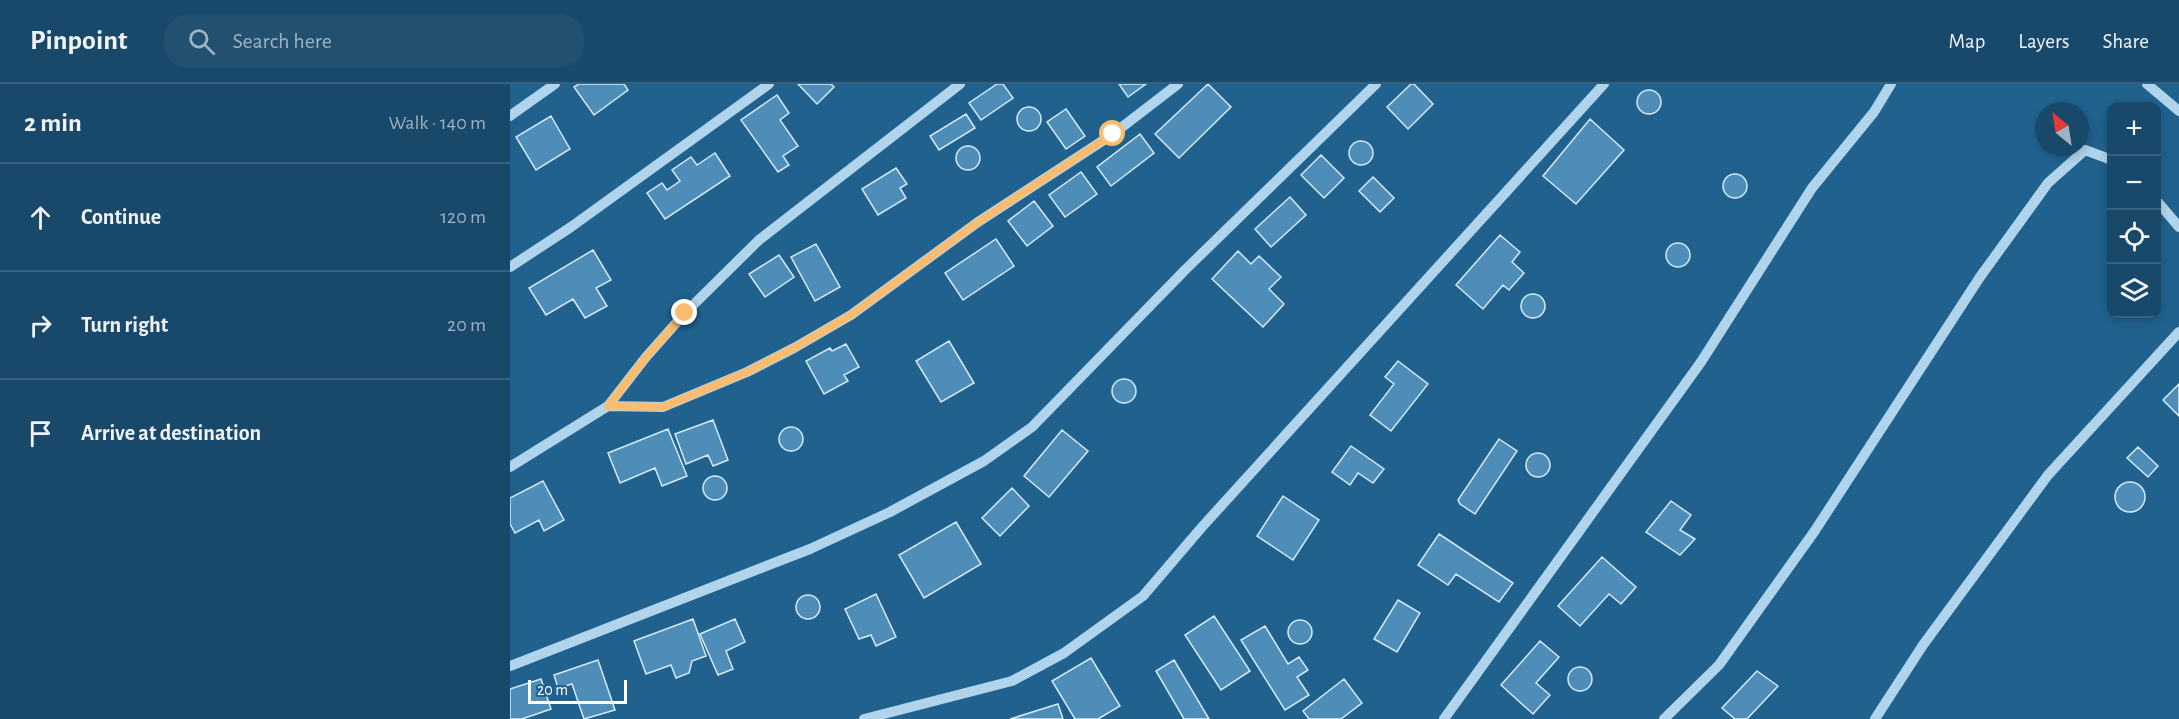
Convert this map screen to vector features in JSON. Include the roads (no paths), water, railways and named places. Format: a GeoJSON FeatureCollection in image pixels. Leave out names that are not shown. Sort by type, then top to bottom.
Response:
{"type":"FeatureCollection","features":[{"type":"Feature","properties":{"kind":"street"},"geometry":{"type":"LineString","coordinates":[[510,116],[555,84]]}},
{"type":"Feature","properties":{"kind":"street"},"geometry":{"type":"LineString","coordinates":[[510,267],[571,227],[769,84]]}},
{"type":"Feature","properties":{"kind":"street"},"geometry":{"type":"LineString","coordinates":[[510,467],[608,406],[646,357],[685,313],[759,240],[960,84]]}},
{"type":"Feature","properties":{"kind":"street"},"geometry":{"type":"LineString","coordinates":[[608,406],[663,407],[747,372],[794,348],[851,315],[978,222],[1113,134],[1178,84]]}},
{"type":"Feature","properties":{"kind":"street"},"geometry":{"type":"LineString","coordinates":[[510,666],[810,549],[890,512],[984,462],[1032,427],[1185,270],[1376,84]]}},
{"type":"Feature","properties":{"kind":"street"},"geometry":{"type":"LineString","coordinates":[[864,719],[1012,681],[1064,653],[1143,596],[1202,526],[1604,84]]}},
{"type":"Feature","properties":{"kind":"street"},"geometry":{"type":"LineString","coordinates":[[1444,719],[1701,362],[1812,188],[1874,112],[1891,84]]}},
{"type":"Feature","properties":{"kind":"street"},"geometry":{"type":"LineString","coordinates":[[2147,84],[2179,111]]}},
{"type":"Feature","properties":{"kind":"street"},"geometry":{"type":"LineString","coordinates":[[1664,719],[1719,665],[1733,646],[1814,532],[1980,277],[2048,183],[2085,150],[2107,158]]}},
{"type":"Feature","properties":{"kind":"street"},"geometry":{"type":"LineString","coordinates":[[2161,205],[2179,226]]}},
{"type":"Feature","properties":{"kind":"street"},"geometry":{"type":"LineString","coordinates":[[1875,719],[1923,645],[2048,475],[2179,332]]}}]}
